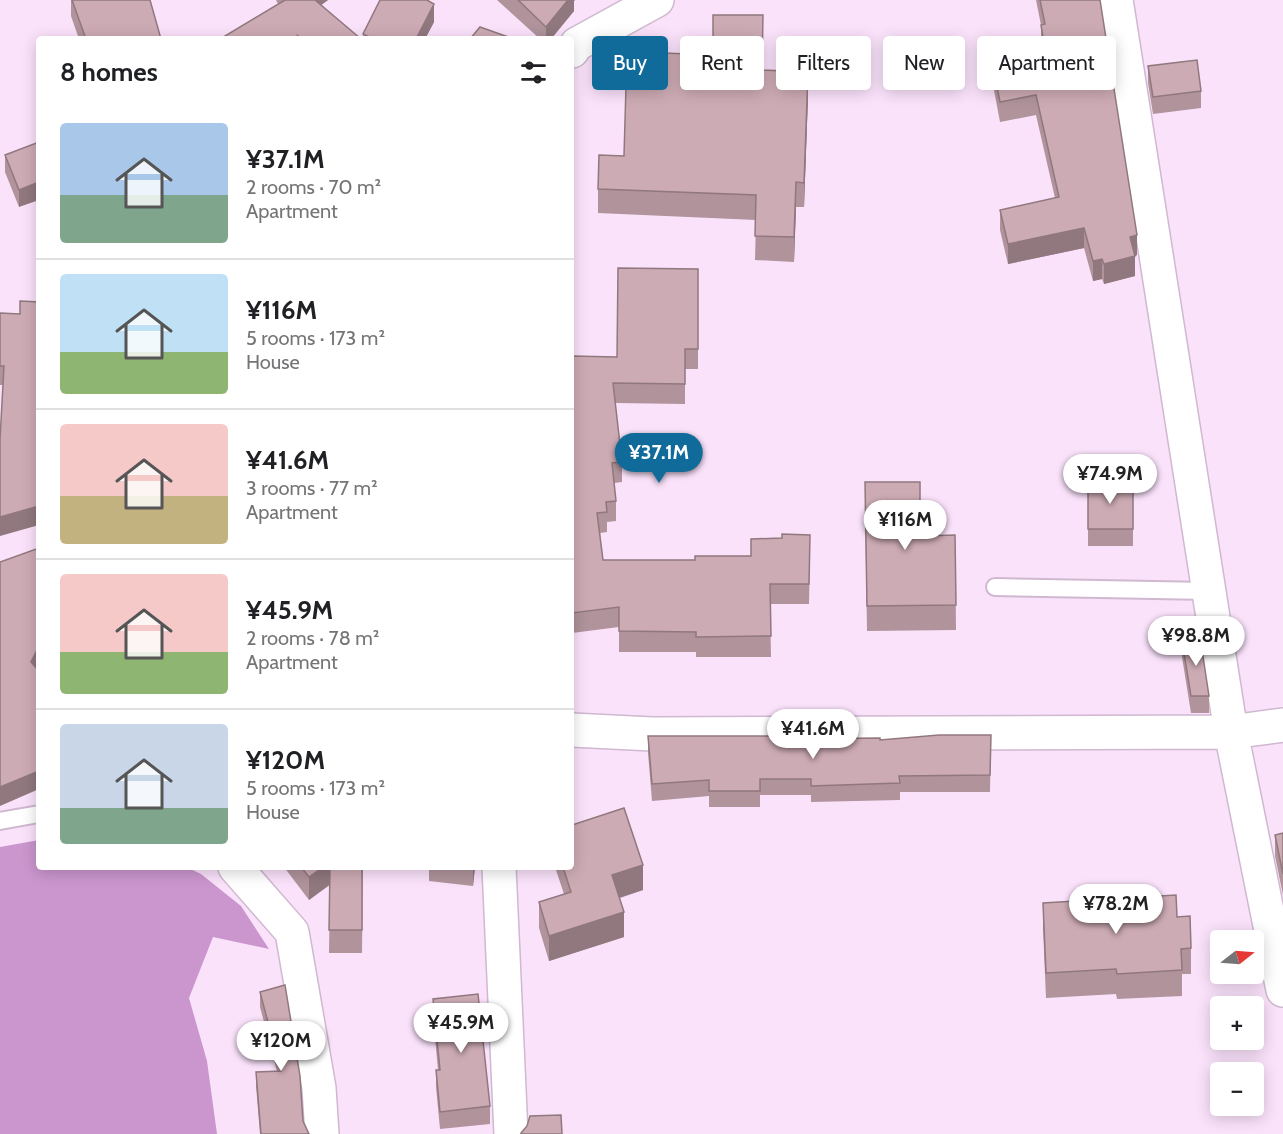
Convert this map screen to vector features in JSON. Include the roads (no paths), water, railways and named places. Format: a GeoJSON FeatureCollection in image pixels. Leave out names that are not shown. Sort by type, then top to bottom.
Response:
{"type":"FeatureCollection","features":[{"type":"Feature","properties":{"kind":"street"},"geometry":{"type":"LineString","coordinates":[[574,48],[577,44],[657,0]]}},
{"type":"Feature","properties":{"kind":"street"},"geometry":{"type":"LineString","coordinates":[[1116,0],[1231,732],[1283,990]]}},
{"type":"Feature","properties":{"kind":"street"},"geometry":{"type":"LineString","coordinates":[[574,730],[652,734],[1231,732],[1283,724]]}},
{"type":"Feature","properties":{"kind":"street"},"geometry":{"type":"LineString","coordinates":[[238,870],[292,932],[319,1088],[322,1134]]}},
{"type":"Feature","properties":{"kind":"street"},"geometry":{"type":"LineString","coordinates":[[500,870],[511,1134]]}},
{"type":"Feature","properties":{"kind":"lane"},"geometry":{"type":"LineString","coordinates":[[995,587],[1209,591]]}},
{"type":"Feature","properties":{"kind":"lane"},"geometry":{"type":"LineString","coordinates":[[0,821],[36,815]]}}]}
